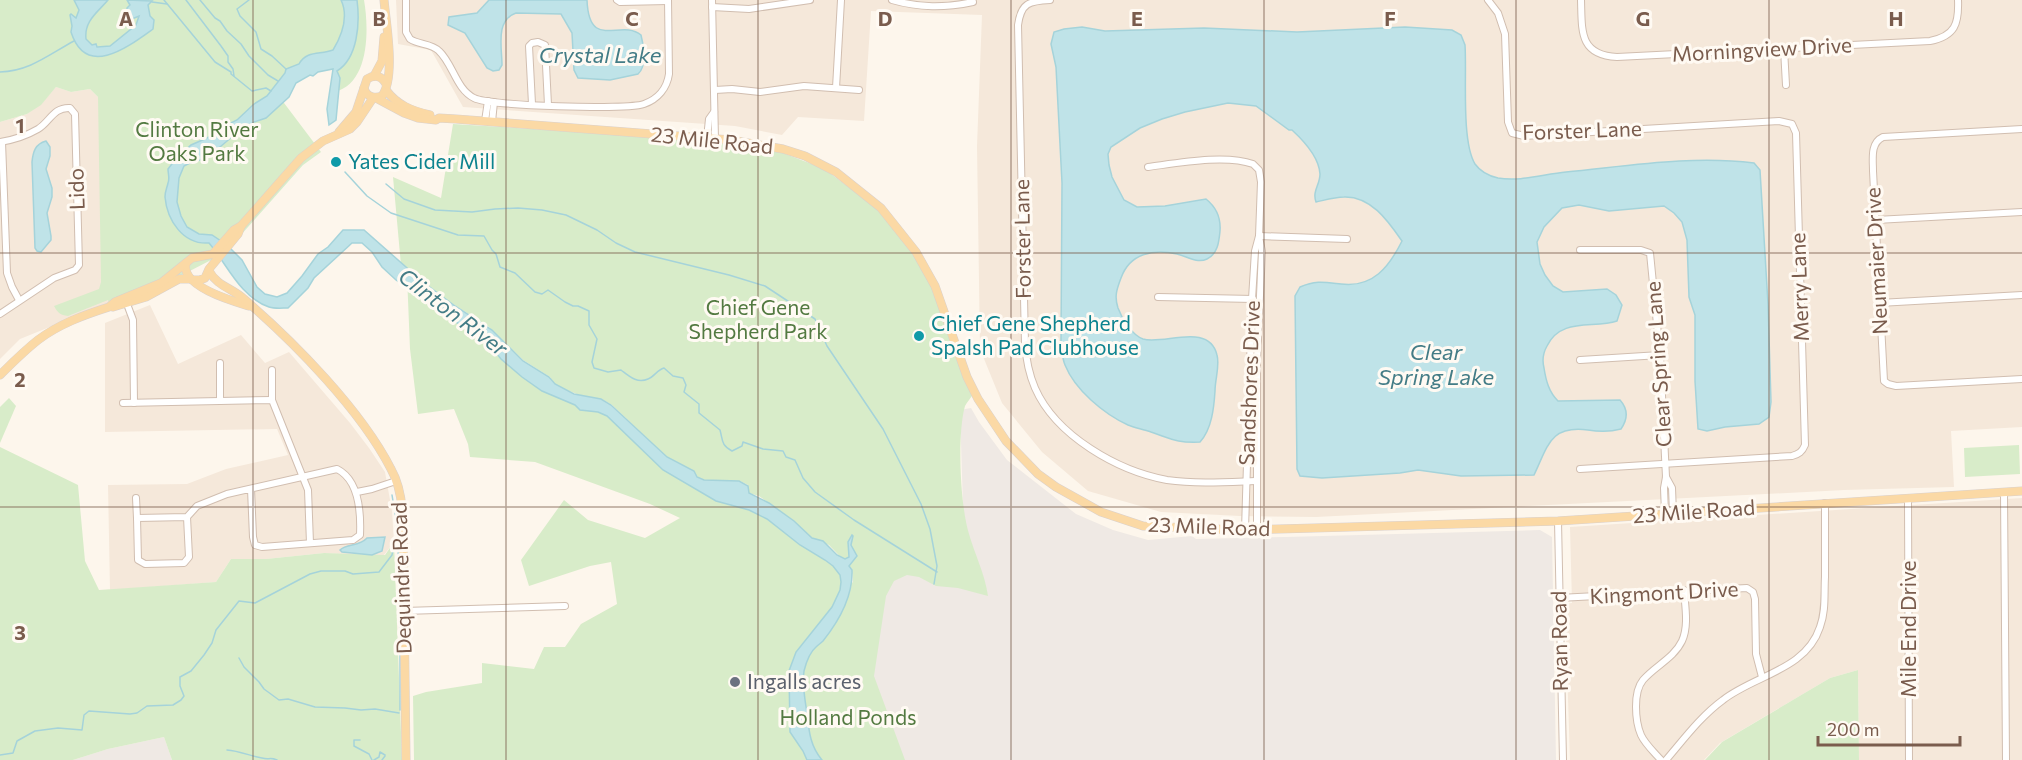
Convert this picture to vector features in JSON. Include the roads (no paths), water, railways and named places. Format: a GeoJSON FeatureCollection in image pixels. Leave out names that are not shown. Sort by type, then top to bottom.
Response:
{"type":"FeatureCollection","features":[{"type":"Feature","properties":{"kind":"main road"},"geometry":{"type":"LineString","coordinates":[[364,88],[367,95],[375,98],[382,96],[386,87],[390,59],[384,0]]}},
{"type":"Feature","properties":{"kind":"main road"},"geometry":{"type":"LineString","coordinates":[[338,133],[356,112],[366,81],[374,76],[382,61],[386,23]]}},
{"type":"Feature","properties":{"kind":"main road"},"geometry":{"type":"LineString","coordinates":[[374,76],[382,79],[386,87]]}},
{"type":"Feature","properties":{"kind":"main road","name":"23 Mile Road"},"geometry":{"type":"LineString","coordinates":[[386,87],[400,104],[439,118],[711,138],[771,146],[805,156],[836,172],[859,188],[881,208],[916,252],[935,286],[967,377],[978,399],[1006,441],[1038,474],[1056,487],[1094,508],[1143,526],[1194,530],[1257,530],[1558,522],[2022,491]]}},
{"type":"Feature","properties":{"kind":"main road"},"geometry":{"type":"LineString","coordinates":[[1,371],[38,339],[82,316],[146,297],[179,279],[203,279],[216,257],[241,226],[301,158],[316,145],[354,126],[375,98]]}},
{"type":"Feature","properties":{"kind":"main road","name":"23 Mile Road"},"geometry":{"type":"LineString","coordinates":[[375,98],[411,116],[436,120],[439,118]]}},
{"type":"Feature","properties":{"kind":"main road"},"geometry":{"type":"LineString","coordinates":[[200,257],[206,261],[209,270]]}},
{"type":"Feature","properties":{"kind":"main road"},"geometry":{"type":"LineString","coordinates":[[109,307],[115,302],[161,283],[192,258],[216,257]]}},
{"type":"Feature","properties":{"kind":"main road"},"geometry":{"type":"LineString","coordinates":[[186,263],[185,272],[191,279]]}},
{"type":"Feature","properties":{"kind":"main road","name":"Dequindre Road"},"geometry":{"type":"LineString","coordinates":[[209,270],[216,282],[245,299],[322,375],[379,448],[396,481],[403,518],[406,760]]}},
{"type":"Feature","properties":{"kind":"main road","name":"Dequindre Road"},"geometry":{"type":"LineString","coordinates":[[191,279],[210,292],[251,306]]}},
{"type":"Feature","properties":{"kind":"street"},"geometry":{"type":"LineString","coordinates":[[406,0],[406,32],[410,39],[438,50],[466,91],[476,99],[623,108],[641,105],[657,96],[665,87],[668,78],[668,1],[620,2],[617,0]]}},
{"type":"Feature","properties":{"kind":"street"},"geometry":{"type":"LineString","coordinates":[[711,138],[709,119],[714,112],[716,90],[712,3],[749,9],[810,0]]}},
{"type":"Feature","properties":{"kind":"street"},"geometry":{"type":"LineString","coordinates":[[836,88],[841,0]]}},
{"type":"Feature","properties":{"kind":"street"},"geometry":{"type":"LineString","coordinates":[[892,0],[926,7],[944,7],[973,2]]}},
{"type":"Feature","properties":{"kind":"street","name":"Forster Lane"},"geometry":{"type":"LineString","coordinates":[[1050,0],[1032,1],[1025,5],[1019,14],[1018,25],[1025,343],[1028,368],[1035,387],[1055,417],[1071,433],[1098,453],[1126,468],[1176,481],[1255,481]]}},
{"type":"Feature","properties":{"kind":"street","name":"Forster Lane"},"geometry":{"type":"LineString","coordinates":[[1488,0],[1498,14],[1505,34],[1508,122],[1512,133],[1524,136],[1779,121],[1792,124]]}},
{"type":"Feature","properties":{"kind":"street","name":"Morningview Drive"},"geometry":{"type":"LineString","coordinates":[[1581,0],[1583,31],[1586,42],[1595,53],[1603,56],[1630,57],[1940,39],[1950,33],[1955,26],[1958,0]]}},
{"type":"Feature","properties":{"kind":"street"},"geometry":{"type":"LineString","coordinates":[[532,104],[529,46],[538,42],[545,45],[548,105]]}},
{"type":"Feature","properties":{"kind":"street"},"geometry":{"type":"LineString","coordinates":[[1784,49],[1786,85]]}},
{"type":"Feature","properties":{"kind":"street"},"geometry":{"type":"LineString","coordinates":[[716,90],[760,92],[804,86],[860,90]]}},
{"type":"Feature","properties":{"kind":"street"},"geometry":{"type":"LineString","coordinates":[[489,122],[491,101]]}},
{"type":"Feature","properties":{"kind":"street","name":"Lido"},"geometry":{"type":"LineString","coordinates":[[1,142],[25,136],[41,127],[60,109],[70,108],[75,114],[79,265],[75,270],[54,278],[20,300]]}},
{"type":"Feature","properties":{"kind":"street","name":"Merry Lane"},"geometry":{"type":"LineString","coordinates":[[1666,464],[1792,456],[1803,451],[1805,445],[1796,133],[1792,124]]}},
{"type":"Feature","properties":{"kind":"street","name":"Neumaier Drive"},"geometry":{"type":"LineString","coordinates":[[2022,129],[1888,136],[1878,139],[1873,154],[1882,374],[1886,383],[1896,386],[2022,379]]}},
{"type":"Feature","properties":{"kind":"street"},"geometry":{"type":"LineString","coordinates":[[0,314],[20,300],[7,273],[1,142]]}},
{"type":"Feature","properties":{"kind":"street","name":"Sandshores Drive"},"geometry":{"type":"LineString","coordinates":[[1148,167],[1219,160],[1245,161],[1254,164],[1261,177],[1259,236],[1255,251],[1254,359],[1249,419],[1245,530]]}},
{"type":"Feature","properties":{"kind":"street"},"geometry":{"type":"LineString","coordinates":[[1876,219],[2022,212]]}},
{"type":"Feature","properties":{"kind":"street"},"geometry":{"type":"LineString","coordinates":[[1259,236],[1347,239]]}},
{"type":"Feature","properties":{"kind":"street","name":"Clear Spring Lane"},"geometry":{"type":"LineString","coordinates":[[1580,250],[1641,250],[1649,252],[1651,257],[1660,355],[1666,464],[1664,488],[1669,513]]}},
{"type":"Feature","properties":{"kind":"street"},"geometry":{"type":"LineString","coordinates":[[1879,303],[2022,295]]}},
{"type":"Feature","properties":{"kind":"street"},"geometry":{"type":"LineString","coordinates":[[1158,297],[1256,299]]}},
{"type":"Feature","properties":{"kind":"street"},"geometry":{"type":"LineString","coordinates":[[127,304],[133,320],[134,403]]}},
{"type":"Feature","properties":{"kind":"street"},"geometry":{"type":"LineString","coordinates":[[1580,360],[1660,355]]}},
{"type":"Feature","properties":{"kind":"street","name":"Sandshores Drive"},"geometry":{"type":"LineString","coordinates":[[1254,359],[1257,418],[1255,481],[1257,530]]}},
{"type":"Feature","properties":{"kind":"street"},"geometry":{"type":"LineString","coordinates":[[220,363],[220,401]]}},
{"type":"Feature","properties":{"kind":"street"},"geometry":{"type":"LineString","coordinates":[[272,370],[272,400],[308,490],[310,543]]}},
{"type":"Feature","properties":{"kind":"street"},"geometry":{"type":"LineString","coordinates":[[123,403],[272,400]]}},
{"type":"Feature","properties":{"kind":"street"},"geometry":{"type":"LineString","coordinates":[[1249,419],[1257,418]]}},
{"type":"Feature","properties":{"kind":"street"},"geometry":{"type":"LineString","coordinates":[[1580,469],[1666,464]]}},
{"type":"Feature","properties":{"kind":"street"},"geometry":{"type":"LineString","coordinates":[[137,518],[187,516],[197,506],[227,494],[337,469],[344,472],[357,492],[360,535],[353,540],[262,547],[255,545],[252,537],[251,489]]}},
{"type":"Feature","properties":{"kind":"street"},"geometry":{"type":"LineString","coordinates":[[357,492],[396,481]]}},
{"type":"Feature","properties":{"kind":"street"},"geometry":{"type":"LineString","coordinates":[[2004,492],[2006,760]]}},
{"type":"Feature","properties":{"kind":"street"},"geometry":{"type":"LineString","coordinates":[[136,498],[138,560],[145,564],[184,563],[189,557],[187,516]]}},
{"type":"Feature","properties":{"kind":"street","name":"Mile End Drive"},"geometry":{"type":"LineString","coordinates":[[1908,498],[1909,760]]}},
{"type":"Feature","properties":{"kind":"street"},"geometry":{"type":"LineString","coordinates":[[1666,760],[1710,710],[1728,696],[1762,677],[1785,668],[1797,660],[1811,645],[1821,626],[1825,600],[1825,503]]}},
{"type":"Feature","properties":{"kind":"street","name":"Ryan Road"},"geometry":{"type":"LineString","coordinates":[[1558,522],[1563,760]]}},
{"type":"Feature","properties":{"kind":"street","name":"Kingmont Drive"},"geometry":{"type":"LineString","coordinates":[[1559,598],[1747,588],[1753,592],[1755,599],[1756,654],[1762,677]]}},
{"type":"Feature","properties":{"kind":"street"},"geometry":{"type":"LineString","coordinates":[[1661,760],[1641,735],[1637,722],[1637,695],[1643,680],[1668,659],[1683,640],[1686,625],[1684,590]]}},
{"type":"Feature","properties":{"kind":"street"},"geometry":{"type":"LineString","coordinates":[[404,611],[565,606]]}},
{"type":"Feature","properties":{"kind":"water"},"geometry":{"type":"Polygon","coordinates":[[[74,0],[108,0],[87,27],[86,39],[92,45],[96,44],[97,47],[110,46],[136,25],[139,16],[132,19],[127,18],[127,8],[130,5],[127,0],[152,1],[148,5],[150,16],[154,20],[153,29],[132,44],[108,55],[87,54],[78,46],[71,32],[70,15],[76,18],[79,10],[74,0]]]}},
{"type":"Feature","properties":{"kind":"water","name":"Clinton River"},"geometry":{"type":"Polygon","coordinates":[[[341,0],[357,0],[358,29],[349,58],[337,71],[340,78],[336,120],[329,125],[327,109],[333,69],[310,75],[296,83],[289,97],[266,118],[254,122],[233,136],[206,158],[184,166],[179,178],[177,202],[187,227],[199,234],[212,235],[227,245],[242,260],[257,287],[265,294],[277,297],[287,293],[318,254],[328,247],[343,230],[364,230],[423,282],[492,330],[523,361],[549,377],[555,384],[574,394],[601,399],[611,405],[667,457],[694,471],[697,477],[704,480],[739,481],[748,486],[749,493],[769,503],[794,521],[812,538],[823,541],[837,555],[845,559],[849,557],[848,542],[852,535],[851,545],[857,556],[849,566],[852,570],[852,579],[844,607],[823,641],[810,655],[804,671],[803,682],[809,732],[822,760],[807,760],[790,732],[789,671],[796,652],[832,607],[840,590],[840,575],[833,566],[800,545],[767,519],[749,510],[716,501],[663,470],[607,416],[598,412],[580,410],[575,405],[542,391],[501,359],[484,338],[454,321],[396,280],[362,243],[352,243],[314,278],[308,288],[288,308],[274,308],[259,302],[242,288],[209,243],[191,240],[173,222],[165,197],[169,179],[168,169],[191,145],[237,120],[254,104],[267,96],[286,69],[299,64],[310,55],[333,50],[343,26],[344,13],[341,0]]]}},
{"type":"Feature","properties":{"kind":"water","name":"Crystal Lake"},"geometry":{"type":"Polygon","coordinates":[[[489,0],[587,0],[593,25],[607,31],[633,31],[641,35],[643,66],[638,74],[610,80],[578,78],[574,70],[572,33],[561,14],[516,13],[509,17],[502,28],[502,65],[499,70],[493,71],[487,68],[465,33],[448,25],[449,17],[477,13],[489,0]]]}},
{"type":"Feature","properties":{"kind":"water","name":"Clear Spring Lake"},"geometry":{"type":"Polygon","coordinates":[[[1082,27],[1105,31],[1204,28],[1297,32],[1405,27],[1452,30],[1461,35],[1465,45],[1466,124],[1471,153],[1477,167],[1488,175],[1515,179],[1660,162],[1707,160],[1754,163],[1760,170],[1768,304],[1771,402],[1769,417],[1759,424],[1707,431],[1698,429],[1695,315],[1689,297],[1687,240],[1682,222],[1674,213],[1664,206],[1609,211],[1579,205],[1562,208],[1544,227],[1537,242],[1540,264],[1553,286],[1563,292],[1607,289],[1616,295],[1622,305],[1617,321],[1569,327],[1553,337],[1544,354],[1545,373],[1550,390],[1558,401],[1620,400],[1625,407],[1626,414],[1621,429],[1605,431],[1575,429],[1558,434],[1547,447],[1534,475],[1461,476],[1418,470],[1322,478],[1300,476],[1297,469],[1295,296],[1300,287],[1311,283],[1352,284],[1371,279],[1385,267],[1402,241],[1371,205],[1354,198],[1344,197],[1316,202],[1315,195],[1320,178],[1319,168],[1314,156],[1301,139],[1292,130],[1256,106],[1228,103],[1185,112],[1140,128],[1111,147],[1108,154],[1112,177],[1124,200],[1137,207],[1165,206],[1206,199],[1213,206],[1220,222],[1217,247],[1211,257],[1195,260],[1177,254],[1159,252],[1143,255],[1130,263],[1125,270],[1116,296],[1122,317],[1139,337],[1152,340],[1196,337],[1205,339],[1212,345],[1217,355],[1218,368],[1213,411],[1204,437],[1200,442],[1174,440],[1119,420],[1100,408],[1076,383],[1064,362],[1061,342],[1062,183],[1056,67],[1051,44],[1054,32],[1082,27]]]}},
{"type":"Feature","properties":{"kind":"water"},"geometry":{"type":"Polygon","coordinates":[[[46,141],[50,147],[46,169],[52,188],[47,213],[51,240],[41,252],[35,248],[32,162],[35,149],[46,141]]]}},
{"type":"Feature","properties":{"kind":"water"},"geometry":{"type":"Polygon","coordinates":[[[385,537],[382,551],[372,555],[340,550],[367,538],[385,537]]]}},
{"type":"Feature","properties":{"kind":"waterway"},"geometry":{"type":"LineString","coordinates":[[164,0],[215,62],[231,72],[252,91],[266,88],[271,91]]}},
{"type":"Feature","properties":{"kind":"waterway"},"geometry":{"type":"LineString","coordinates":[[186,0],[228,56],[234,76]]}},
{"type":"Feature","properties":{"kind":"waterway"},"geometry":{"type":"LineString","coordinates":[[200,0],[241,44],[249,56],[268,75],[278,81]]}},
{"type":"Feature","properties":{"kind":"waterway"},"geometry":{"type":"LineString","coordinates":[[249,0],[237,9],[240,16],[256,32],[261,49],[286,69]]}},
{"type":"Feature","properties":{"kind":"waterway"},"geometry":{"type":"LineString","coordinates":[[152,2],[167,4]]}},
{"type":"Feature","properties":{"kind":"waterway"},"geometry":{"type":"LineString","coordinates":[[0,72],[21,69],[74,41]]}},
{"type":"Feature","properties":{"kind":"waterway"},"geometry":{"type":"LineString","coordinates":[[345,172],[367,196],[391,213],[458,235],[484,236],[496,254],[500,267],[515,273],[535,292],[542,294],[548,290],[565,302],[589,311],[589,325],[597,339],[592,362],[594,368],[608,372],[621,370],[640,381],[650,378],[664,368],[673,376],[683,378],[686,385],[684,392],[699,404],[699,413],[720,430],[723,442],[728,449],[732,451],[742,446],[743,442],[763,449],[783,451],[786,457],[795,460],[803,478],[815,492],[854,520],[937,572]]}},
{"type":"Feature","properties":{"kind":"waterway"},"geometry":{"type":"LineString","coordinates":[[386,184],[404,199],[435,210],[472,212],[518,208],[566,215],[635,252],[765,286],[815,319],[827,346],[883,429],[921,504],[930,529],[937,566],[934,584]]}},
{"type":"Feature","properties":{"kind":"waterway"},"geometry":{"type":"LineString","coordinates":[[392,495],[400,581],[400,710]]}},
{"type":"Feature","properties":{"kind":"waterway"},"geometry":{"type":"LineString","coordinates":[[0,755],[13,753],[17,741],[35,731],[58,728],[82,730],[84,715],[89,711],[130,714],[137,713],[147,706],[173,705],[184,696],[180,686],[180,677],[191,671],[204,655],[212,643],[216,630],[239,601],[255,603],[310,574],[321,571],[345,571],[353,574],[379,572],[392,555],[393,550],[398,547]]}},
{"type":"Feature","properties":{"kind":"waterway"},"geometry":{"type":"LineString","coordinates":[[239,658],[264,689],[279,700],[288,699],[315,707],[375,709],[399,713]]}},
{"type":"Feature","properties":{"kind":"waterway"},"geometry":{"type":"LineString","coordinates":[[360,740],[354,740],[354,746],[369,754],[372,760]]}},
{"type":"Feature","properties":{"kind":"waterway"},"geometry":{"type":"LineString","coordinates":[[227,750],[277,760]]}},
{"type":"Feature","properties":{"kind":"waterway"},"geometry":{"type":"LineString","coordinates":[[374,760],[379,757],[380,752],[385,755]]}},
{"type":"Feature","properties":{"kind":"waterway"},"geometry":{"type":"LineString","coordinates":[[382,760],[385,756]]}},
{"type":"Feature","properties":{"kind":"place","name":"Yates Cider Mill"},"geometry":{"type":"Point","coordinates":[336,162]}},
{"type":"Feature","properties":{"kind":"place","name":"Chief Gene Shepherd Spalsh Pad Clubhouse"},"geometry":{"type":"Point","coordinates":[919,336]}},
{"type":"Feature","properties":{"kind":"place","name":"Ingalls acres"},"geometry":{"type":"Point","coordinates":[735,682]}},
{"type":"Feature","properties":{"kind":"park label","name":"Clinton River Oaks Park"},"geometry":{"type":"Point","coordinates":[197,142]}},
{"type":"Feature","properties":{"kind":"park label","name":"Chief Gene Shepherd Park"},"geometry":{"type":"Point","coordinates":[758,320]}},
{"type":"Feature","properties":{"kind":"park label","name":"Holland Ponds"},"geometry":{"type":"Point","coordinates":[848,718]}}]}
